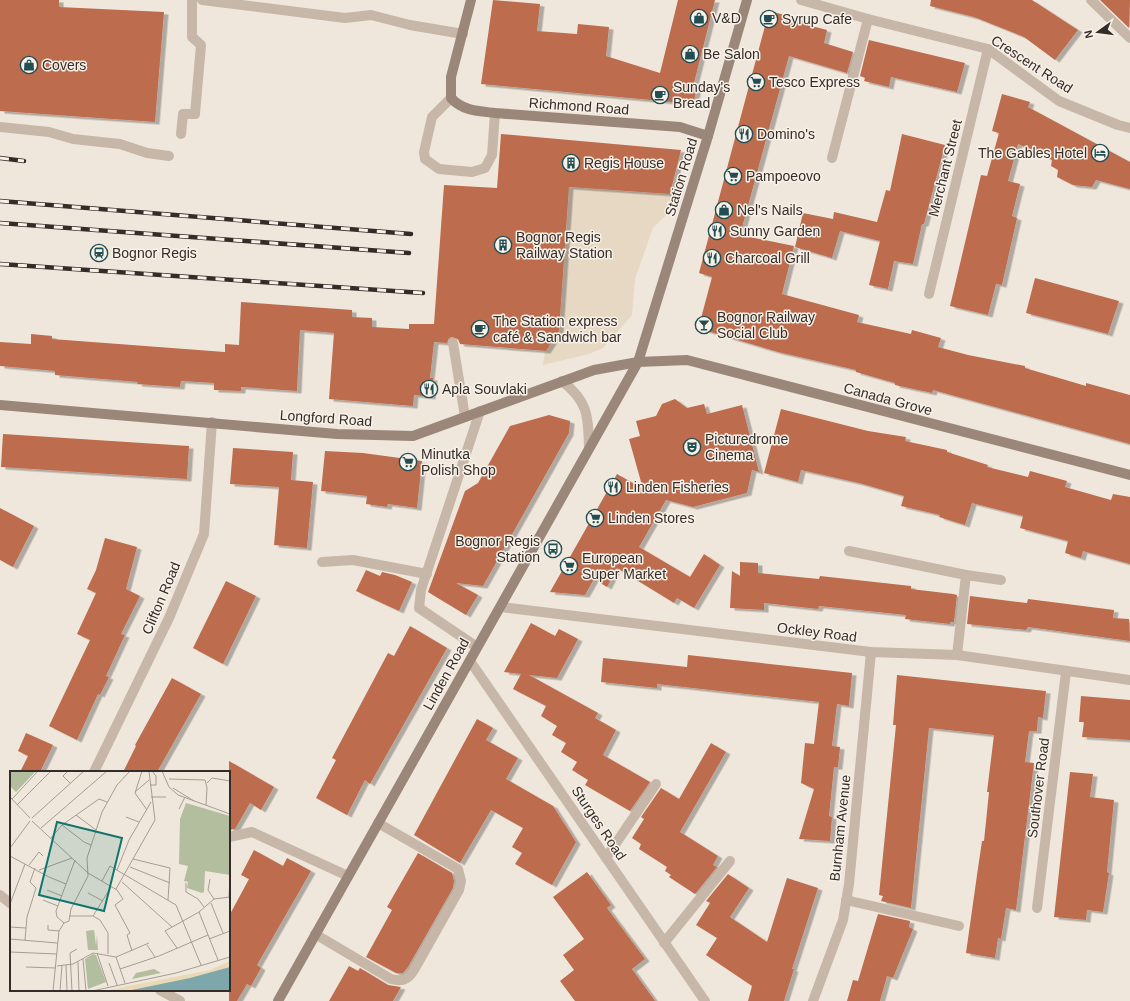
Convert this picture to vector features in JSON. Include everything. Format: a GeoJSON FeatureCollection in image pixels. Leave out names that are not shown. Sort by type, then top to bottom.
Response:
{"type":"FeatureCollection","features":[{"type":"Feature","properties":{"kind":"street"},"geometry":{"type":"LineString","coordinates":[[181,134],[183,114],[196,114],[201,45],[192,37],[192,0]]}},
{"type":"Feature","properties":{"kind":"street"},"geometry":{"type":"LineString","coordinates":[[202,0],[345,18],[371,15],[410,25],[463,34]]}},
{"type":"Feature","properties":{"kind":"street"},"geometry":{"type":"LineString","coordinates":[[471,0],[451,77],[451,98],[432,117],[424,152],[425,159],[439,169],[472,172],[485,168],[492,155],[495,114]]}},
{"type":"Feature","properties":{"kind":"street","name":"Station Road"},"geometry":{"type":"LineString","coordinates":[[638,362],[708,136],[747,0]]}},
{"type":"Feature","properties":{"kind":"street","name":"Crescent Road"},"geometry":{"type":"LineString","coordinates":[[801,0],[868,19],[988,49],[1059,101],[1118,125],[1130,128]]}},
{"type":"Feature","properties":{"kind":"street"},"geometry":{"type":"LineString","coordinates":[[1091,0],[1130,38]]}},
{"type":"Feature","properties":{"kind":"street"},"geometry":{"type":"LineString","coordinates":[[832,158],[868,19]]}},
{"type":"Feature","properties":{"kind":"street","name":"Merchant Street"},"geometry":{"type":"LineString","coordinates":[[929,294],[988,49]]}},
{"type":"Feature","properties":{"kind":"street","name":"Richmond Road"},"geometry":{"type":"LineString","coordinates":[[451,98],[458,105],[471,110],[495,114],[680,127],[708,136]]}},
{"type":"Feature","properties":{"kind":"street"},"geometry":{"type":"LineString","coordinates":[[0,127],[50,132],[73,138],[120,144],[147,154],[170,156]]}},
{"type":"Feature","properties":{"kind":"street"},"geometry":{"type":"LineString","coordinates":[[453,344],[465,417]]}},
{"type":"Feature","properties":{"kind":"street","name":"Canada Grove"},"geometry":{"type":"LineString","coordinates":[[638,362],[687,360],[1130,475]]}},
{"type":"Feature","properties":{"kind":"street","name":"Longford Road"},"geometry":{"type":"LineString","coordinates":[[0,406],[212,422],[337,434],[413,436],[594,370],[638,362]]}},
{"type":"Feature","properties":{"kind":"street","name":"Linden Road"},"geometry":{"type":"LineString","coordinates":[[278,1001],[638,362]]}},
{"type":"Feature","properties":{"kind":"street"},"geometry":{"type":"LineString","coordinates":[[562,381],[574,390],[588,413],[589,448]]}},
{"type":"Feature","properties":{"kind":"street"},"geometry":{"type":"LineString","coordinates":[[477,647],[419,608],[421,590],[480,411]]}},
{"type":"Feature","properties":{"kind":"street","name":"Clifton Road"},"geometry":{"type":"LineString","coordinates":[[94,771],[169,618],[204,534],[212,422]]}},
{"type":"Feature","properties":{"kind":"street"},"geometry":{"type":"LineString","coordinates":[[849,551],[966,575],[1001,580]]}},
{"type":"Feature","properties":{"kind":"street"},"geometry":{"type":"LineString","coordinates":[[322,562],[353,560],[427,574]]}},
{"type":"Feature","properties":{"kind":"street"},"geometry":{"type":"LineString","coordinates":[[957,655],[966,575]]}},
{"type":"Feature","properties":{"kind":"street","name":"Ockley Road"},"geometry":{"type":"LineString","coordinates":[[501,607],[870,652],[957,655],[1066,672],[1130,680]]}},
{"type":"Feature","properties":{"kind":"street","name":"Burnham Avenue"},"geometry":{"type":"LineString","coordinates":[[813,1001],[842,920],[846,900],[870,652]]}},
{"type":"Feature","properties":{"kind":"street","name":"Sturges Road"},"geometry":{"type":"LineString","coordinates":[[470,661],[705,1001]]}},
{"type":"Feature","properties":{"kind":"street","name":"Southover Road"},"geometry":{"type":"LineString","coordinates":[[1037,908],[1066,672]]}},
{"type":"Feature","properties":{"kind":"street"},"geometry":{"type":"LineString","coordinates":[[606,858],[656,784]]}},
{"type":"Feature","properties":{"kind":"street"},"geometry":{"type":"LineString","coordinates":[[315,934],[391,979],[400,981],[410,977],[414,970],[459,890],[461,881],[458,869],[378,823]]}},
{"type":"Feature","properties":{"kind":"street"},"geometry":{"type":"LineString","coordinates":[[230,837],[252,832],[348,876]]}},
{"type":"Feature","properties":{"kind":"street"},"geometry":{"type":"LineString","coordinates":[[664,943],[730,861]]}},
{"type":"Feature","properties":{"kind":"street"},"geometry":{"type":"LineString","coordinates":[[0,895],[10,903]]}},
{"type":"Feature","properties":{"kind":"street"},"geometry":{"type":"LineString","coordinates":[[846,900],[959,926]]}},
{"type":"Feature","properties":{"kind":"street"},"geometry":{"type":"LineString","coordinates":[[162,991],[180,1001]]}},
{"type":"Feature","properties":{"kind":"shaded area"},"geometry":{"type":"Polygon","coordinates":[[[569,187],[679,194],[668,213],[653,228],[635,279],[632,315],[603,348],[589,354],[543,365],[569,187]]]}},
{"type":"Feature","properties":{"kind":"building"},"geometry":{"type":"Polygon","coordinates":[[[0,0],[59,0],[59,7],[164,12],[155,122],[0,111],[0,0]]]}},
{"type":"Feature","properties":{"kind":"building"},"geometry":{"type":"Polygon","coordinates":[[[493,0],[540,4],[537,31],[577,34],[578,24],[609,27],[606,56],[660,73],[678,0],[715,0],[694,83],[698,85],[693,104],[481,84],[493,0]]]}},
{"type":"Feature","properties":{"kind":"building"},"geometry":{"type":"Polygon","coordinates":[[[931,0],[1032,0],[1078,30],[1055,60],[1024,37],[974,17],[930,6],[931,0]]]}},
{"type":"Feature","properties":{"kind":"building"},"geometry":{"type":"Polygon","coordinates":[[[1100,0],[1130,0],[1129,28],[1100,0]]]}},
{"type":"Feature","properties":{"kind":"building"},"geometry":{"type":"Polygon","coordinates":[[[769,11],[801,19],[800,23],[827,30],[824,43],[853,52],[847,73],[789,56],[740,235],[794,246],[782,294],[859,315],[857,322],[911,334],[912,330],[941,338],[938,347],[968,355],[1025,366],[1025,368],[1086,386],[1086,383],[1130,395],[1130,444],[933,390],[932,393],[895,385],[895,383],[856,372],[856,370],[778,352],[704,330],[700,322],[712,277],[699,273],[769,11]]]}},
{"type":"Feature","properties":{"kind":"building"},"geometry":{"type":"Polygon","coordinates":[[[869,40],[965,63],[957,92],[891,77],[889,87],[864,81],[865,78],[860,76],[869,40]]]}},
{"type":"Feature","properties":{"kind":"building"},"geometry":{"type":"Polygon","coordinates":[[[1002,94],[1030,102],[1028,107],[1130,162],[1130,189],[1096,180],[1092,187],[1073,185],[1057,177],[1058,170],[1051,166],[1052,160],[1018,144],[1008,181],[1020,184],[1012,216],[1017,218],[1002,285],[996,284],[988,315],[950,306],[981,175],[987,176],[999,133],[992,131],[1002,94]]]}},
{"type":"Feature","properties":{"kind":"building"},"geometry":{"type":"Polygon","coordinates":[[[501,134],[681,150],[670,194],[569,187],[559,331],[546,351],[460,344],[458,339],[452,337],[449,338],[447,343],[434,342],[430,378],[433,378],[431,397],[414,395],[413,406],[329,399],[334,333],[300,330],[297,391],[241,387],[241,391],[214,390],[214,383],[181,381],[180,387],[137,384],[138,382],[55,375],[55,371],[0,366],[0,342],[31,344],[31,334],[52,336],[52,339],[225,352],[225,344],[239,345],[241,302],[352,310],[352,317],[372,318],[372,327],[409,329],[409,324],[434,324],[444,185],[497,188],[501,134]]]}},
{"type":"Feature","properties":{"kind":"building"},"geometry":{"type":"Polygon","coordinates":[[[902,134],[945,145],[924,224],[922,224],[913,264],[894,261],[888,289],[869,285],[880,241],[840,231],[832,258],[795,247],[803,213],[833,219],[834,212],[877,222],[886,190],[890,191],[902,134]]]}},
{"type":"Feature","properties":{"kind":"building"},"geometry":{"type":"Polygon","coordinates":[[[1035,278],[1119,301],[1108,334],[1026,313],[1035,278]]]}},
{"type":"Feature","properties":{"kind":"building"},"geometry":{"type":"Polygon","coordinates":[[[675,399],[687,408],[704,404],[707,414],[742,405],[759,472],[752,470],[747,493],[693,507],[666,500],[639,547],[690,577],[704,554],[720,565],[694,608],[677,598],[674,603],[617,568],[607,587],[594,579],[585,595],[550,592],[617,474],[643,489],[629,439],[640,436],[636,421],[656,416],[662,404],[675,399]]]}},
{"type":"Feature","properties":{"kind":"building"},"geometry":{"type":"Polygon","coordinates":[[[781,409],[868,431],[906,437],[905,441],[947,450],[947,452],[988,465],[987,467],[1028,477],[1030,471],[1067,481],[1065,487],[1111,500],[1113,494],[1130,497],[1130,564],[1083,551],[1081,558],[1065,553],[1068,541],[1020,528],[1023,516],[972,503],[965,525],[939,517],[940,515],[901,506],[904,496],[859,483],[801,470],[798,482],[764,473],[781,409]]]}},
{"type":"Feature","properties":{"kind":"building"},"geometry":{"type":"Polygon","coordinates":[[[549,415],[570,421],[569,433],[483,586],[456,583],[478,595],[466,615],[428,592],[465,491],[478,483],[510,426],[549,415]]]}},
{"type":"Feature","properties":{"kind":"building"},"geometry":{"type":"Polygon","coordinates":[[[3,434],[189,446],[187,479],[1,467],[3,434]]]}},
{"type":"Feature","properties":{"kind":"building"},"geometry":{"type":"Polygon","coordinates":[[[233,448],[293,452],[291,480],[313,482],[307,548],[274,545],[279,487],[230,484],[233,448]]]}},
{"type":"Feature","properties":{"kind":"building"},"geometry":{"type":"Polygon","coordinates":[[[325,451],[363,453],[422,461],[417,508],[388,504],[387,507],[366,504],[367,496],[321,491],[325,451]]]}},
{"type":"Feature","properties":{"kind":"building"},"geometry":{"type":"Polygon","coordinates":[[[0,508],[34,526],[13,567],[0,560],[0,508]]]}},
{"type":"Feature","properties":{"kind":"building"},"geometry":{"type":"Polygon","coordinates":[[[105,538],[137,547],[126,589],[140,596],[121,634],[125,635],[106,676],[109,677],[100,695],[98,694],[77,740],[49,726],[90,640],[77,634],[96,593],[87,589],[96,570],[105,538]]]}},
{"type":"Feature","properties":{"kind":"building"},"geometry":{"type":"Polygon","coordinates":[[[740,562],[758,563],[758,573],[819,579],[820,576],[911,586],[911,589],[957,595],[954,622],[950,622],[950,624],[905,619],[906,615],[819,606],[818,609],[764,603],[764,610],[730,608],[732,571],[740,576],[740,562]]]}},
{"type":"Feature","properties":{"kind":"building"},"geometry":{"type":"Polygon","coordinates":[[[366,570],[380,576],[382,572],[395,575],[412,582],[399,611],[356,591],[366,570]]]}},
{"type":"Feature","properties":{"kind":"building"},"geometry":{"type":"Polygon","coordinates":[[[226,581],[256,596],[223,664],[193,648],[226,581]]]}},
{"type":"Feature","properties":{"kind":"building"},"geometry":{"type":"Polygon","coordinates":[[[970,596],[1027,603],[1028,599],[1114,610],[1113,618],[1129,619],[1130,641],[1028,627],[1026,630],[967,624],[970,596]]]}},
{"type":"Feature","properties":{"kind":"building"},"geometry":{"type":"Polygon","coordinates":[[[531,623],[555,636],[559,629],[578,639],[557,678],[529,675],[598,713],[595,718],[616,730],[603,755],[650,782],[630,811],[585,785],[588,780],[572,770],[577,762],[561,752],[566,743],[552,735],[557,726],[541,716],[546,706],[513,689],[521,674],[504,672],[531,623]]]}},
{"type":"Feature","properties":{"kind":"building"},"geometry":{"type":"Polygon","coordinates":[[[410,626],[447,648],[370,784],[365,780],[347,815],[316,798],[336,760],[332,758],[388,653],[394,656],[410,626]]]}},
{"type":"Feature","properties":{"kind":"building"},"geometry":{"type":"Polygon","coordinates":[[[688,655],[852,673],[849,706],[837,704],[832,746],[840,747],[838,767],[834,767],[829,816],[832,817],[830,841],[799,839],[814,789],[801,783],[805,743],[814,744],[819,702],[657,684],[657,688],[601,682],[603,658],[687,667],[688,655]]]}},
{"type":"Feature","properties":{"kind":"building"},"geometry":{"type":"Polygon","coordinates":[[[897,675],[1046,691],[1043,718],[1038,717],[1037,731],[1029,731],[1025,762],[1034,763],[1016,910],[1006,908],[1001,939],[998,938],[995,958],[966,953],[982,841],[984,841],[989,792],[987,792],[994,735],[929,728],[911,908],[881,901],[883,896],[879,895],[896,725],[893,725],[897,675]]]}},
{"type":"Feature","properties":{"kind":"building"},"geometry":{"type":"Polygon","coordinates":[[[172,678],[201,694],[158,771],[124,771],[136,746],[135,745],[172,678]]]}},
{"type":"Feature","properties":{"kind":"building"},"geometry":{"type":"Polygon","coordinates":[[[1081,696],[1130,700],[1130,740],[1082,737],[1084,722],[1079,722],[1081,696]]]}},
{"type":"Feature","properties":{"kind":"building"},"geometry":{"type":"Polygon","coordinates":[[[477,719],[493,728],[486,740],[518,758],[506,779],[553,806],[576,842],[552,885],[515,864],[522,853],[512,847],[523,828],[491,810],[460,863],[414,835],[477,719]]]}},
{"type":"Feature","properties":{"kind":"building"},"geometry":{"type":"Polygon","coordinates":[[[26,733],[53,745],[40,771],[20,771],[28,756],[18,751],[26,733]]]}},
{"type":"Feature","properties":{"kind":"building"},"geometry":{"type":"Polygon","coordinates":[[[711,743],[726,752],[680,832],[718,856],[713,865],[717,867],[695,894],[669,877],[671,875],[665,871],[667,867],[639,849],[641,844],[632,838],[644,819],[641,817],[661,788],[679,799],[711,743]]]}},
{"type":"Feature","properties":{"kind":"building"},"geometry":{"type":"Polygon","coordinates":[[[229,761],[274,787],[261,810],[250,803],[235,829],[230,830],[230,771],[229,761]]]}},
{"type":"Feature","properties":{"kind":"building"},"geometry":{"type":"Polygon","coordinates":[[[1070,772],[1093,774],[1090,797],[1114,800],[1107,872],[1109,873],[1103,912],[1087,910],[1086,920],[1054,917],[1070,772]]]}},
{"type":"Feature","properties":{"kind":"building"},"geometry":{"type":"Polygon","coordinates":[[[254,850],[283,866],[287,858],[311,871],[257,965],[261,968],[251,986],[247,984],[237,1001],[229,1001],[230,914],[249,879],[241,875],[254,850]]]}},
{"type":"Feature","properties":{"kind":"building"},"geometry":{"type":"Polygon","coordinates":[[[418,853],[452,873],[454,881],[453,888],[408,967],[403,973],[396,973],[366,957],[392,910],[387,907],[418,853]]]}},
{"type":"Feature","properties":{"kind":"building"},"geometry":{"type":"Polygon","coordinates":[[[587,872],[611,905],[607,908],[645,959],[632,969],[655,1001],[575,1001],[560,981],[574,970],[563,955],[584,939],[553,897],[587,872]]]}},
{"type":"Feature","properties":{"kind":"building"},"geometry":{"type":"Polygon","coordinates":[[[728,874],[749,888],[730,917],[767,942],[787,878],[818,888],[792,969],[794,969],[784,1001],[748,1001],[752,986],[706,955],[717,938],[696,925],[710,903],[706,901],[728,874]]]}},
{"type":"Feature","properties":{"kind":"building"},"geometry":{"type":"Polygon","coordinates":[[[878,914],[910,921],[909,927],[913,929],[893,978],[887,976],[880,1001],[847,1001],[853,980],[858,981],[878,914]]]}},
{"type":"Feature","properties":{"kind":"building"},"geometry":{"type":"Polygon","coordinates":[[[349,966],[358,971],[360,968],[388,985],[401,987],[393,1001],[329,1001],[349,966]]]}},
{"type":"Feature","properties":{"kind":"railway"},"geometry":{"type":"LineString","coordinates":[[0,158],[24,161]]}},
{"type":"Feature","properties":{"kind":"railway"},"geometry":{"type":"LineString","coordinates":[[0,201],[411,234]]}},
{"type":"Feature","properties":{"kind":"railway"},"geometry":{"type":"LineString","coordinates":[[0,223],[409,253]]}},
{"type":"Feature","properties":{"kind":"railway"},"geometry":{"type":"LineString","coordinates":[[0,264],[423,293]]}},
{"type":"Feature","properties":{"kind":"place","name":"V&D"},"geometry":{"type":"Point","coordinates":[699,18]}},
{"type":"Feature","properties":{"kind":"place","name":"Syrup Cafe"},"geometry":{"type":"Point","coordinates":[769,19]}},
{"type":"Feature","properties":{"kind":"place","name":"Be Salon"},"geometry":{"type":"Point","coordinates":[690,54]}},
{"type":"Feature","properties":{"kind":"place","name":"Covers"},"geometry":{"type":"Point","coordinates":[29,65]}},
{"type":"Feature","properties":{"kind":"place","name":"Tesco Express"},"geometry":{"type":"Point","coordinates":[756,82]}},
{"type":"Feature","properties":{"kind":"place","name":"Sunday's Bread"},"geometry":{"type":"Point","coordinates":[660,95]}},
{"type":"Feature","properties":{"kind":"place","name":"Domino's"},"geometry":{"type":"Point","coordinates":[744,134]}},
{"type":"Feature","properties":{"kind":"place","name":"The Gables Hotel"},"geometry":{"type":"Point","coordinates":[1100,153]}},
{"type":"Feature","properties":{"kind":"place","name":"Regis House"},"geometry":{"type":"Point","coordinates":[571,163]}},
{"type":"Feature","properties":{"kind":"place","name":"Pampoeovo"},"geometry":{"type":"Point","coordinates":[733,176]}},
{"type":"Feature","properties":{"kind":"place","name":"Nel's Nails"},"geometry":{"type":"Point","coordinates":[724,210]}},
{"type":"Feature","properties":{"kind":"place","name":"Sunny Garden"},"geometry":{"type":"Point","coordinates":[717,231]}},
{"type":"Feature","properties":{"kind":"place","name":"Bognor Regis Railway Station"},"geometry":{"type":"Point","coordinates":[503,245]}},
{"type":"Feature","properties":{"kind":"place","name":"Bognor Regis"},"geometry":{"type":"Point","coordinates":[99,253]}},
{"type":"Feature","properties":{"kind":"place","name":"Charcoal Grill"},"geometry":{"type":"Point","coordinates":[712,258]}},
{"type":"Feature","properties":{"kind":"place","name":"Bognor Railway Social Club"},"geometry":{"type":"Point","coordinates":[704,325]}},
{"type":"Feature","properties":{"kind":"place","name":"The Station express café & Sandwich bar"},"geometry":{"type":"Point","coordinates":[480,329]}},
{"type":"Feature","properties":{"kind":"place","name":"Apla Souvlaki"},"geometry":{"type":"Point","coordinates":[429,389]}},
{"type":"Feature","properties":{"kind":"place","name":"Picturedrome Cinema"},"geometry":{"type":"Point","coordinates":[692,447]}},
{"type":"Feature","properties":{"kind":"place","name":"Minutka Polish Shop"},"geometry":{"type":"Point","coordinates":[408,462]}},
{"type":"Feature","properties":{"kind":"place","name":"Linden Fisheries"},"geometry":{"type":"Point","coordinates":[613,487]}},
{"type":"Feature","properties":{"kind":"place","name":"Linden Stores"},"geometry":{"type":"Point","coordinates":[595,518]}},
{"type":"Feature","properties":{"kind":"place","name":"Bognor Regis Station"},"geometry":{"type":"Point","coordinates":[553,549]}},
{"type":"Feature","properties":{"kind":"place","name":"European Super Market"},"geometry":{"type":"Point","coordinates":[569,566]}}]}
